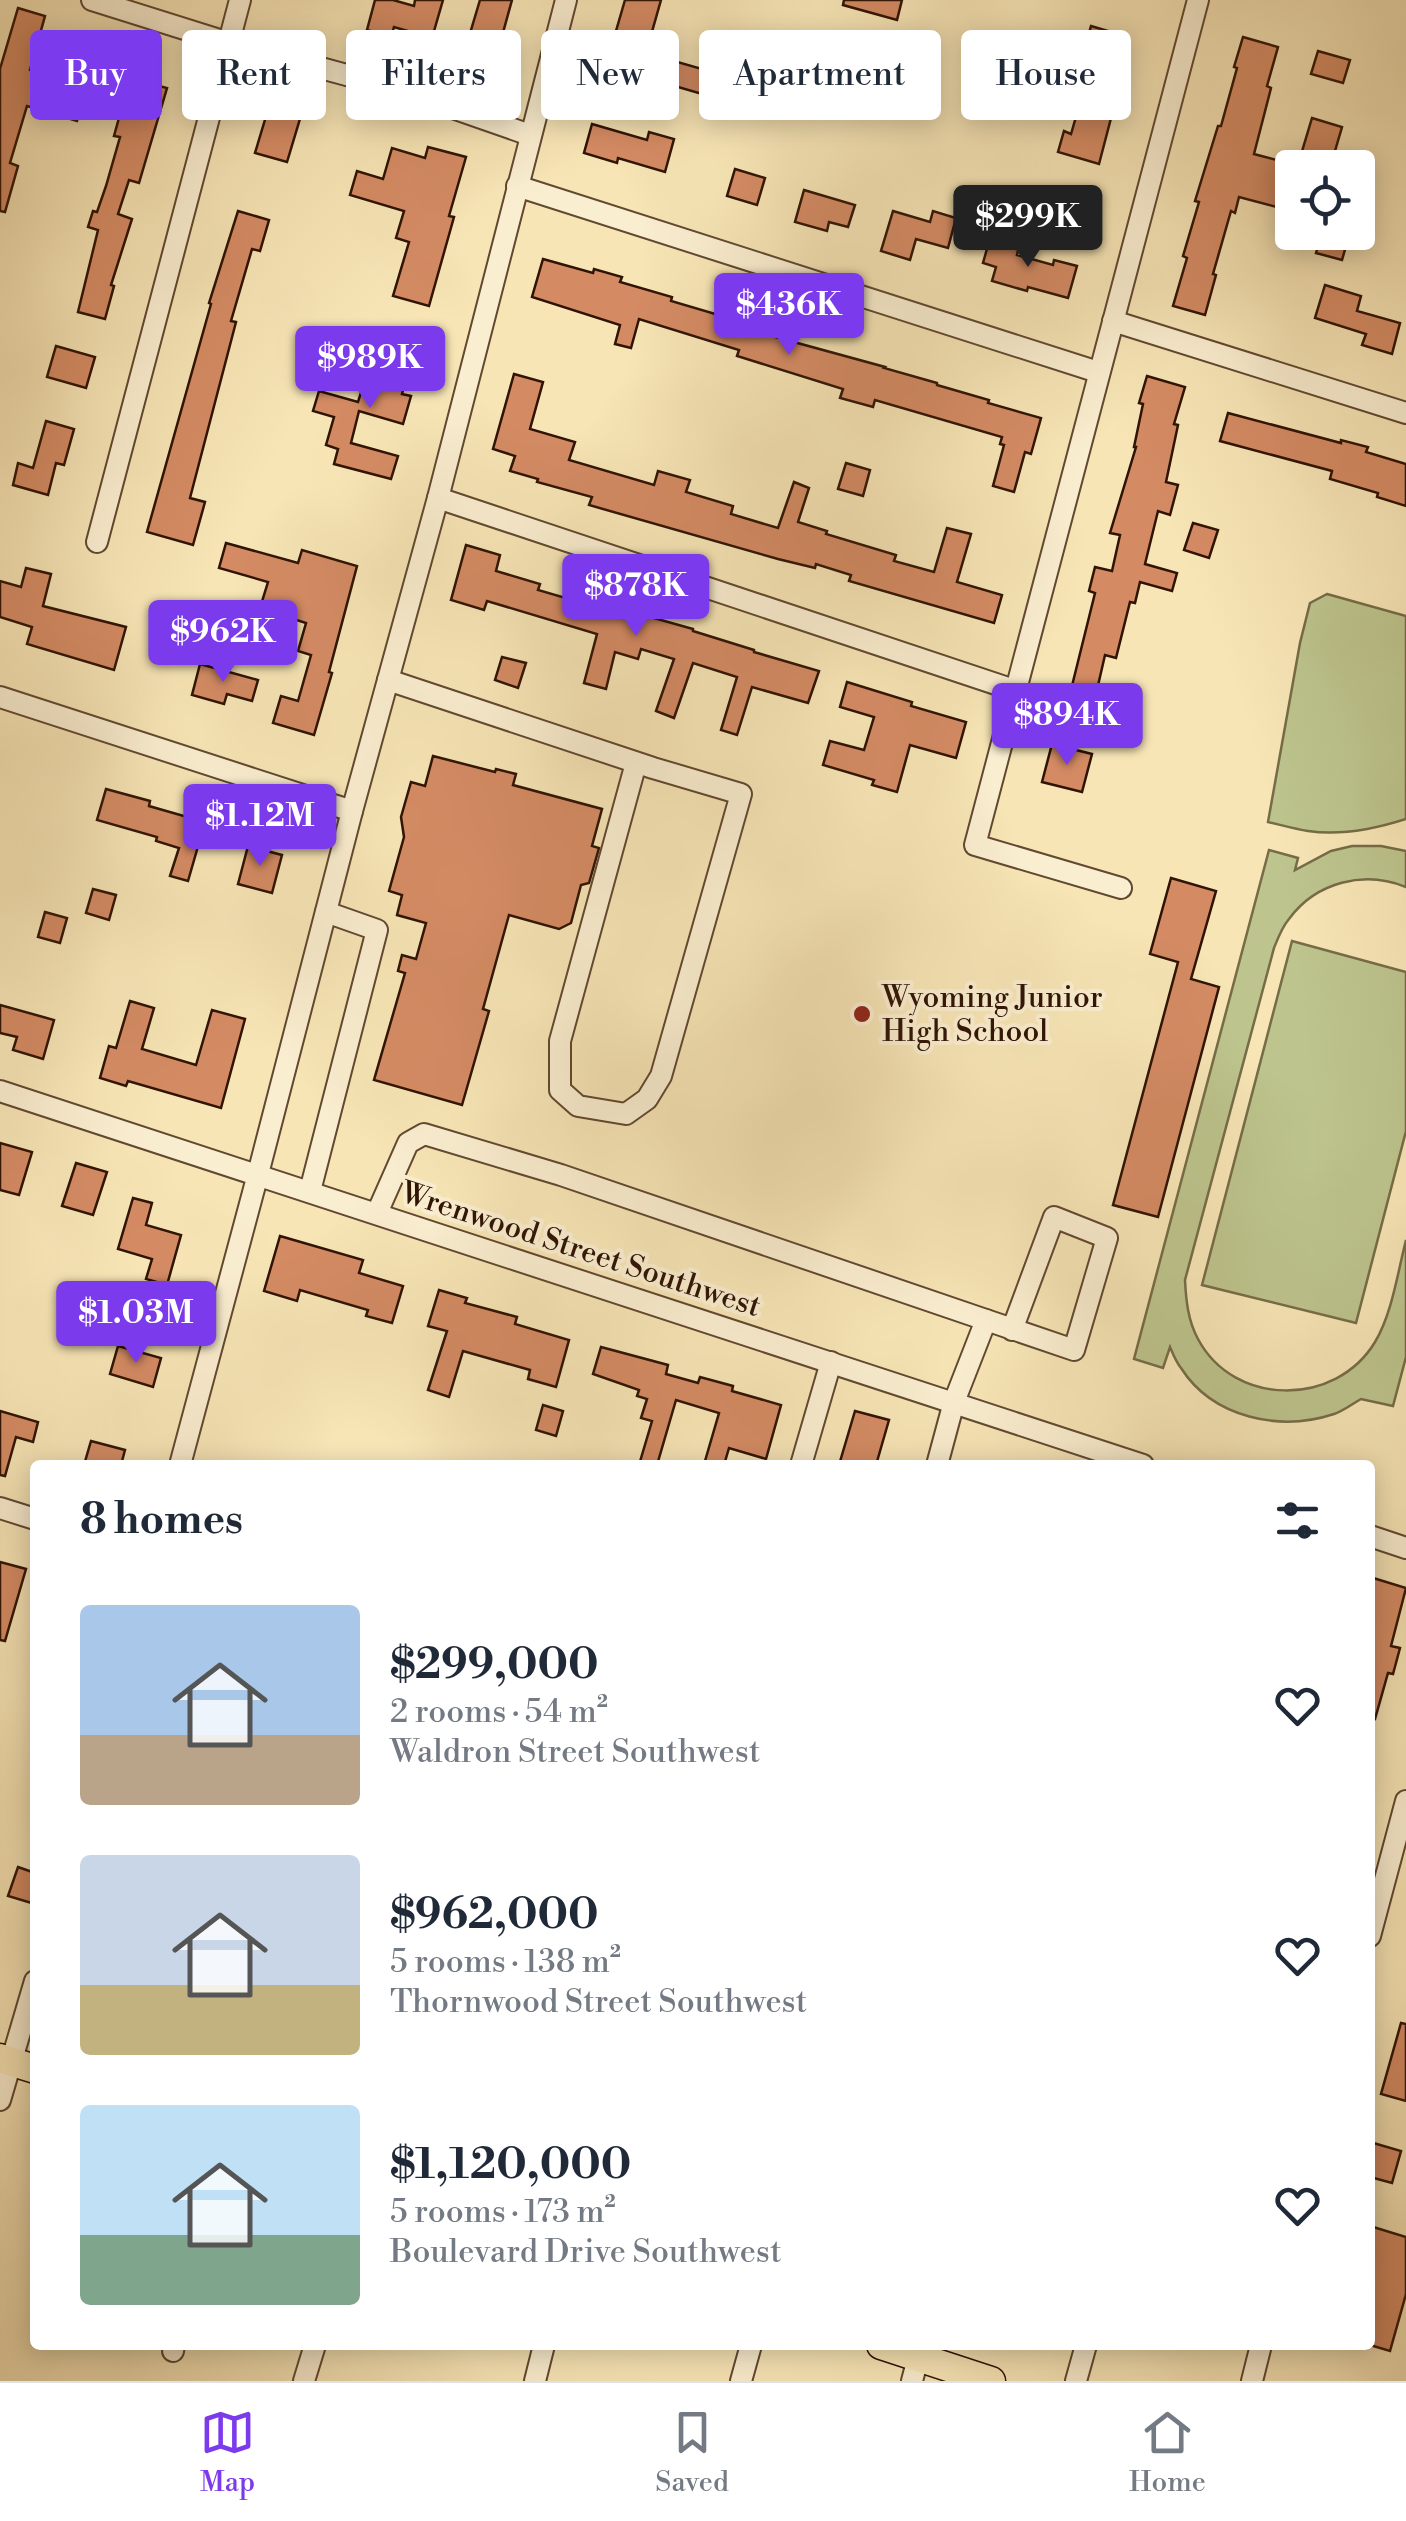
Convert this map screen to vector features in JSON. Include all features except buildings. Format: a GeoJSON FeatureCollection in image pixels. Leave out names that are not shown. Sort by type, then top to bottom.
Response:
{"type":"FeatureCollection","features":[{"type":"Feature","properties":{"kind":"main road"},"geometry":{"type":"LineString","coordinates":[[893,2350],[915,2369],[991,2381]]}},
{"type":"Feature","properties":{"kind":"street"},"geometry":{"type":"LineString","coordinates":[[92,0],[188,30]]}},
{"type":"Feature","properties":{"kind":"street"},"geometry":{"type":"LineString","coordinates":[[232,30],[240,0]]}},
{"type":"Feature","properties":{"kind":"street"},"geometry":{"type":"LineString","coordinates":[[181,1460],[438,498],[566,0]]}},
{"type":"Feature","properties":{"kind":"street"},"geometry":{"type":"LineString","coordinates":[[1121,888],[975,845],[1198,0]]}},
{"type":"Feature","properties":{"kind":"street"},"geometry":{"type":"LineString","coordinates":[[326,69],[398,89],[530,135]]}},
{"type":"Feature","properties":{"kind":"street"},"geometry":{"type":"LineString","coordinates":[[97,542],[209,120]]}},
{"type":"Feature","properties":{"kind":"street"},"geometry":{"type":"LineString","coordinates":[[518,186],[1098,372]]}},
{"type":"Feature","properties":{"kind":"street"},"geometry":{"type":"LineString","coordinates":[[1114,321],[1406,413]]}},
{"type":"Feature","properties":{"kind":"street"},"geometry":{"type":"LineString","coordinates":[[438,498],[1017,691]]}},
{"type":"Feature","properties":{"kind":"street"},"geometry":{"type":"LineString","coordinates":[[388,680],[740,794],[660,1076],[647,1099],[626,1114],[578,1106],[560,1090],[560,1041],[636,763]]}},
{"type":"Feature","properties":{"kind":"street"},"geometry":{"type":"LineString","coordinates":[[0,697],[352,811]]}},
{"type":"Feature","properties":{"kind":"street"},"geometry":{"type":"LineString","coordinates":[[310,1191],[377,930],[326,912]]}},
{"type":"Feature","properties":{"kind":"street","name":"Wrenwood Street Southwest"},"geometry":{"type":"LineString","coordinates":[[0,1091],[1128,1460]]}},
{"type":"Feature","properties":{"kind":"street"},"geometry":{"type":"LineString","coordinates":[[377,1213],[408,1143],[424,1134],[561,1175],[1012,1330],[1074,1350],[1108,1238],[1054,1217],[1012,1330]]}},
{"type":"Feature","properties":{"kind":"street"},"geometry":{"type":"LineString","coordinates":[[938,1460],[954,1402],[986,1320]]}},
{"type":"Feature","properties":{"kind":"street"},"geometry":{"type":"LineString","coordinates":[[802,1460],[831,1362]]}},
{"type":"Feature","properties":{"kind":"street"},"geometry":{"type":"LineString","coordinates":[[0,1508],[30,1517]]}},
{"type":"Feature","properties":{"kind":"street"},"geometry":{"type":"LineString","coordinates":[[1375,1538],[1406,1548]]}},
{"type":"Feature","properties":{"kind":"street"},"geometry":{"type":"LineString","coordinates":[[1375,1917],[1406,1801]]}},
{"type":"Feature","properties":{"kind":"street"},"geometry":{"type":"LineString","coordinates":[[0,2100],[16,2063],[30,2003]]}},
{"type":"Feature","properties":{"kind":"street"},"geometry":{"type":"LineString","coordinates":[[304,2381],[313,2350]]}},
{"type":"Feature","properties":{"kind":"street"},"geometry":{"type":"LineString","coordinates":[[536,2381],[543,2350]]}},
{"type":"Feature","properties":{"kind":"street"},"geometry":{"type":"LineString","coordinates":[[741,2381],[750,2350]]}},
{"type":"Feature","properties":{"kind":"street"},"geometry":{"type":"LineString","coordinates":[[1076,2381],[1085,2350]]}},
{"type":"Feature","properties":{"kind":"street"},"geometry":{"type":"LineString","coordinates":[[1252,2381],[1260,2350]]}},
{"type":"Feature","properties":{"kind":"green space"},"geometry":{"type":"Polygon","coordinates":[[[1327,594],[1406,616],[1406,819],[1370,829],[1320,832],[1268,822],[1310,603],[1327,594]]]}},
{"type":"Feature","properties":{"kind":"green space"},"geometry":{"type":"Polygon","coordinates":[[[1352,846],[1406,851],[1406,887],[1358,880],[1327,888],[1300,906],[1282,929],[1185,1280],[1186,1295],[1198,1339],[1214,1361],[1235,1377],[1260,1387],[1311,1388],[1336,1379],[1358,1363],[1375,1342],[1390,1306],[1406,1240],[1406,1357],[1393,1406],[1361,1399],[1337,1413],[1313,1419],[1270,1421],[1229,1409],[1211,1399],[1181,1368],[1170,1347],[1163,1368],[1134,1359],[1269,850],[1298,858],[1295,870],[1331,851],[1352,846]]]}},
{"type":"Feature","properties":{"kind":"green space"},"geometry":{"type":"Polygon","coordinates":[[[1292,941],[1406,972],[1406,1131],[1356,1323],[1202,1285],[1292,941]]]}},
{"type":"Feature","properties":{"kind":"place","name":"Wyoming Junior High School"},"geometry":{"type":"Point","coordinates":[862,1014]}}]}
